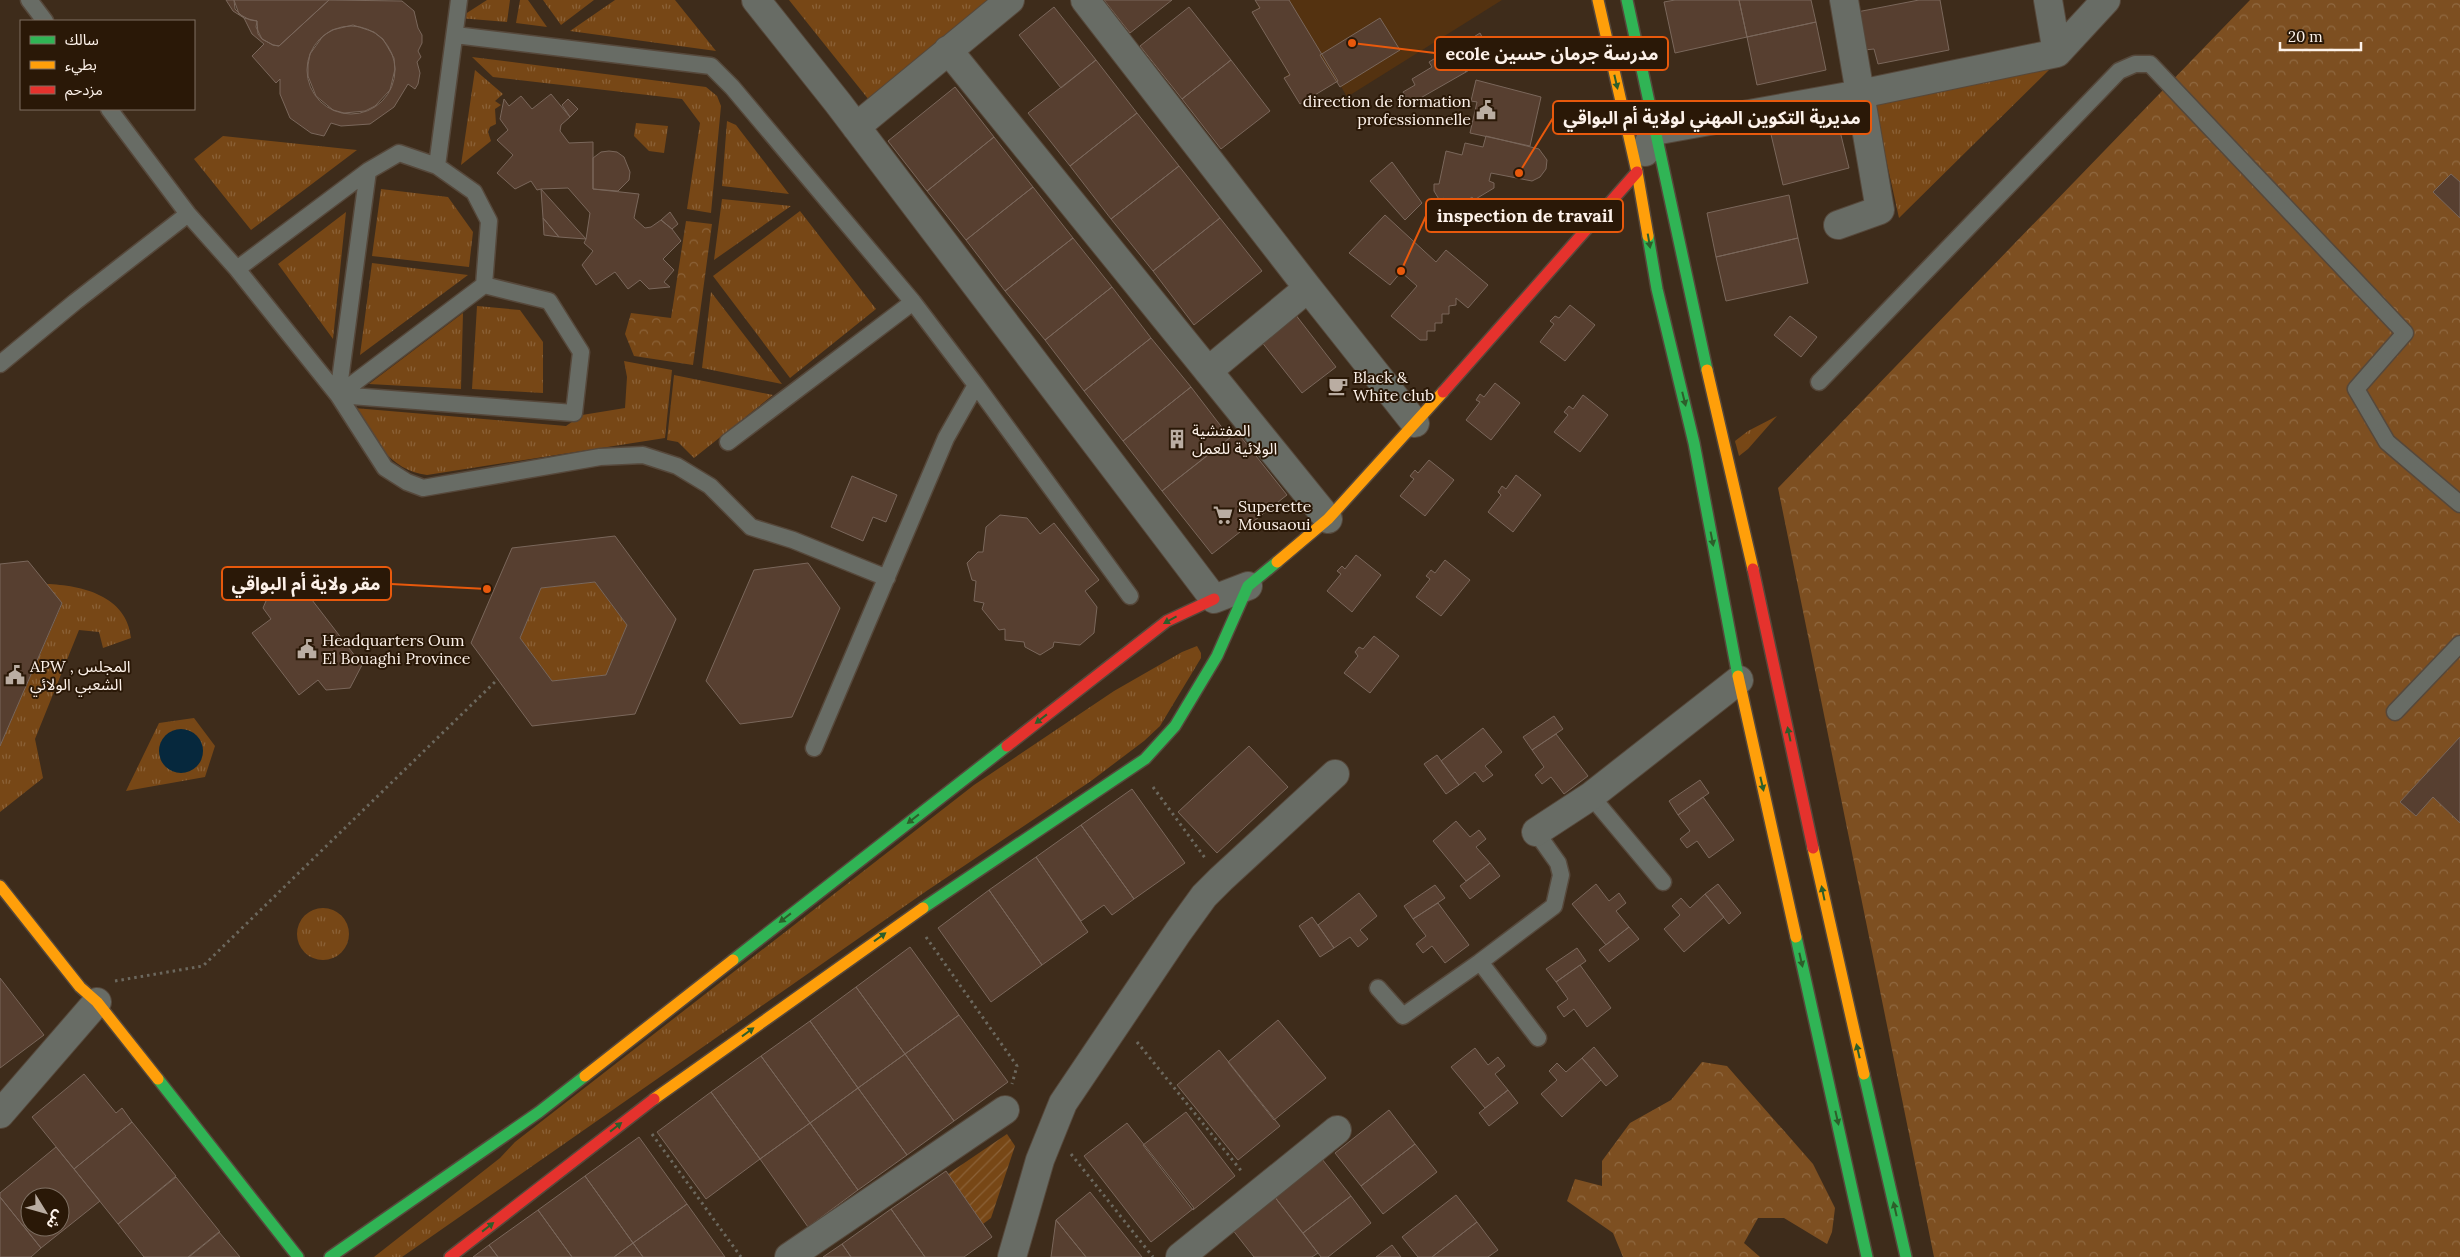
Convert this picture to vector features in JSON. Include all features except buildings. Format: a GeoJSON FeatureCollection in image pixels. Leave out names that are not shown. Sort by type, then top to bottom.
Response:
{"type":"FeatureCollection","features":[{"type":"Feature","properties":{"kind":"main road"},"geometry":{"type":"LineString","coordinates":[[1598,0],[1636,172],[1657,289],[1694,444],[1739,680],[1867,1257]]}},
{"type":"Feature","properties":{"kind":"main road"},"geometry":{"type":"LineString","coordinates":[[1627,0],[1690,300],[1762,603],[1848,1004],[1906,1257]]}},
{"type":"Feature","properties":{"kind":"main road"},"geometry":{"type":"LineString","coordinates":[[450,1257],[636,1112],[911,916],[1145,759],[1175,726],[1217,656],[1248,586],[1328,519],[1636,172]]}},
{"type":"Feature","properties":{"kind":"main road"},"geometry":{"type":"LineString","coordinates":[[330,1257],[539,1112],[1167,621],[1214,598]]}},
{"type":"Feature","properties":{"kind":"main road"},"geometry":{"type":"LineString","coordinates":[[0,886],[298,1257]]}},
{"type":"Feature","properties":{"kind":"street"},"geometry":{"type":"LineString","coordinates":[[756,0],[856,127],[1214,598],[1248,586]]}},
{"type":"Feature","properties":{"kind":"street"},"geometry":{"type":"LineString","coordinates":[[856,127],[1010,0]]}},
{"type":"Feature","properties":{"kind":"street"},"geometry":{"type":"LineString","coordinates":[[1085,0],[1415,423]]}},
{"type":"Feature","properties":{"kind":"street"},"geometry":{"type":"LineString","coordinates":[[1838,225],[1880,210],[1844,0]]}},
{"type":"Feature","properties":{"kind":"street"},"geometry":{"type":"LineString","coordinates":[[2048,0],[2058,53]]}},
{"type":"Feature","properties":{"kind":"street"},"geometry":{"type":"LineString","coordinates":[[1636,172],[1654,131],[1860,94],[2058,53],[2106,0]]}},
{"type":"Feature","properties":{"kind":"street"},"geometry":{"type":"LineString","coordinates":[[948,50],[1328,519]]}},
{"type":"Feature","properties":{"kind":"street"},"geometry":{"type":"LineString","coordinates":[[1208,371],[1308,288]]}},
{"type":"Feature","properties":{"kind":"street"},"geometry":{"type":"LineString","coordinates":[[1536,832],[1591,796],[1739,680]]}},
{"type":"Feature","properties":{"kind":"street"},"geometry":{"type":"LineString","coordinates":[[1012,1257],[1040,1160],[1063,1102],[1204,896],[1335,774]]}},
{"type":"Feature","properties":{"kind":"street"},"geometry":{"type":"LineString","coordinates":[[0,1114],[89,995]]}},
{"type":"Feature","properties":{"kind":"street"},"geometry":{"type":"LineString","coordinates":[[789,1257],[1005,1110]]}},
{"type":"Feature","properties":{"kind":"street"},"geometry":{"type":"LineString","coordinates":[[1180,1257],[1337,1130]]}},
{"type":"Feature","properties":{"kind":"lane"},"geometry":{"type":"LineString","coordinates":[[29,0],[44,20]]}},
{"type":"Feature","properties":{"kind":"lane"},"geometry":{"type":"LineString","coordinates":[[437,166],[456,35],[459,0]]}},
{"type":"Feature","properties":{"kind":"lane"},"geometry":{"type":"LineString","coordinates":[[456,35],[711,66],[732,87],[912,302],[1130,596]]}},
{"type":"Feature","properties":{"kind":"lane"},"geometry":{"type":"LineString","coordinates":[[1819,382],[2119,71],[2135,64],[2150,64],[2405,333],[2356,388],[2387,442],[2460,504]]}},
{"type":"Feature","properties":{"kind":"lane"},"geometry":{"type":"LineString","coordinates":[[111,110],[188,214],[238,269],[338,395],[385,468],[407,482],[423,488],[600,457],[643,455],[678,466],[710,486],[751,527],[793,540],[887,578]]}},
{"type":"Feature","properties":{"kind":"lane"},"geometry":{"type":"LineString","coordinates":[[238,269],[368,171],[399,153],[437,166],[474,192],[489,221],[484,285],[338,395]]}},
{"type":"Feature","properties":{"kind":"lane"},"geometry":{"type":"LineString","coordinates":[[338,395],[368,171]]}},
{"type":"Feature","properties":{"kind":"lane"},"geometry":{"type":"LineString","coordinates":[[0,364],[75,302],[188,214]]}},
{"type":"Feature","properties":{"kind":"lane"},"geometry":{"type":"LineString","coordinates":[[338,395],[574,413],[581,352],[549,300],[484,285]]}},
{"type":"Feature","properties":{"kind":"lane"},"geometry":{"type":"LineString","coordinates":[[728,442],[912,302]]}},
{"type":"Feature","properties":{"kind":"lane"},"geometry":{"type":"LineString","coordinates":[[814,748],[946,438],[976,386]]}},
{"type":"Feature","properties":{"kind":"lane"},"geometry":{"type":"LineString","coordinates":[[2395,712],[2460,644]]}},
{"type":"Feature","properties":{"kind":"lane"},"geometry":{"type":"LineString","coordinates":[[1591,796],[1663,882]]}},
{"type":"Feature","properties":{"kind":"lane"},"geometry":{"type":"LineString","coordinates":[[1378,988],[1403,1016],[1480,962],[1554,906],[1561,875],[1558,863],[1536,832]]}},
{"type":"Feature","properties":{"kind":"lane"},"geometry":{"type":"LineString","coordinates":[[1480,962],[1538,1038]]}},
{"type":"Feature","properties":{"kind":"path"},"geometry":{"type":"LineString","coordinates":[[89,995],[203,966],[498,680]]}},
{"type":"Feature","properties":{"kind":"path"},"geometry":{"type":"LineString","coordinates":[[1137,765],[1221,879]]}},
{"type":"Feature","properties":{"kind":"path"},"geometry":{"type":"LineString","coordinates":[[911,916],[1017,1066],[1005,1110]]}},
{"type":"Feature","properties":{"kind":"path"},"geometry":{"type":"LineString","coordinates":[[1119,1020],[1259,1193]]}},
{"type":"Feature","properties":{"kind":"path"},"geometry":{"type":"LineString","coordinates":[[636,1112],[741,1257]]}},
{"type":"Feature","properties":{"kind":"path"},"geometry":{"type":"LineString","coordinates":[[1052,1130],[1153,1257]]}},
{"type":"Feature","properties":{"kind":"shaded area"},"geometry":{"type":"Polygon","coordinates":[[[1255,0],[1502,0],[1347,97],[1338,81],[1300,104],[1284,78],[1289,74],[1252,12],[1259,8],[1255,0]]]}},
{"type":"Feature","properties":{"kind":"green space"},"geometry":{"type":"Polygon","coordinates":[[[487,0],[510,0],[507,22],[459,18],[487,0]]]}},
{"type":"Feature","properties":{"kind":"green space"},"geometry":{"type":"Polygon","coordinates":[[[520,0],[528,0],[547,27],[516,23],[520,0]]]}},
{"type":"Feature","properties":{"kind":"green space"},"geometry":{"type":"Polygon","coordinates":[[[543,0],[594,0],[561,25],[543,0]]]}},
{"type":"Feature","properties":{"kind":"green space"},"geometry":{"type":"Polygon","coordinates":[[[615,0],[675,0],[716,51],[570,31],[615,0]]]}},
{"type":"Feature","properties":{"kind":"green space"},"geometry":{"type":"Polygon","coordinates":[[[789,0],[1010,0],[877,110],[789,0]]]}},
{"type":"Feature","properties":{"kind":"green space"},"geometry":{"type":"Polygon","coordinates":[[[2250,0],[2460,0],[2460,1257],[1934,1257],[1778,488],[2250,0]]]}},
{"type":"Feature","properties":{"kind":"green space"},"geometry":{"type":"Polygon","coordinates":[[[472,57],[706,87],[717,96],[721,106],[711,213],[687,209],[700,123],[682,99],[493,77],[472,57]]]}},
{"type":"Feature","properties":{"kind":"green space"},"geometry":{"type":"Polygon","coordinates":[[[2050,69],[1899,218],[1873,100],[2050,69]]]}},
{"type":"Feature","properties":{"kind":"green space"},"geometry":{"type":"Polygon","coordinates":[[[475,70],[503,94],[495,101],[501,105],[495,109],[496,124],[490,127],[488,132],[491,141],[461,165],[475,70]]]}},
{"type":"Feature","properties":{"kind":"green space"},"geometry":{"type":"Polygon","coordinates":[[[727,121],[736,125],[789,194],[722,186],[727,121]]]}},
{"type":"Feature","properties":{"kind":"green space"},"geometry":{"type":"Polygon","coordinates":[[[636,123],[668,126],[664,153],[649,151],[634,136],[636,123]]]}},
{"type":"Feature","properties":{"kind":"green space"},"geometry":{"type":"Polygon","coordinates":[[[223,136],[357,150],[251,230],[194,159],[223,136]]]}},
{"type":"Feature","properties":{"kind":"green space"},"geometry":{"type":"Polygon","coordinates":[[[381,189],[448,197],[473,232],[469,267],[372,256],[381,189]]]}},
{"type":"Feature","properties":{"kind":"green space"},"geometry":{"type":"Polygon","coordinates":[[[722,199],[791,206],[714,260],[722,199]]]}},
{"type":"Feature","properties":{"kind":"green space"},"geometry":{"type":"Polygon","coordinates":[[[800,211],[876,309],[790,378],[713,276],[800,211]]]}},
{"type":"Feature","properties":{"kind":"green space"},"geometry":{"type":"Polygon","coordinates":[[[346,212],[333,339],[278,264],[346,212]]]}},
{"type":"Feature","properties":{"kind":"green space"},"geometry":{"type":"Polygon","coordinates":[[[686,221],[712,224],[693,365],[634,356],[625,334],[631,313],[671,318],[686,221]]]}},
{"type":"Feature","properties":{"kind":"green space"},"geometry":{"type":"Polygon","coordinates":[[[372,263],[468,275],[360,355],[372,263]]]}},
{"type":"Feature","properties":{"kind":"green space"},"geometry":{"type":"Polygon","coordinates":[[[711,292],[782,384],[702,368],[711,292]]]}},
{"type":"Feature","properties":{"kind":"green space"},"geometry":{"type":"Polygon","coordinates":[[[477,306],[520,310],[543,342],[543,393],[472,389],[477,306]]]}},
{"type":"Feature","properties":{"kind":"green space"},"geometry":{"type":"Polygon","coordinates":[[[463,313],[461,389],[369,384],[463,313]]]}},
{"type":"Feature","properties":{"kind":"green space"},"geometry":{"type":"Polygon","coordinates":[[[624,361],[672,370],[665,438],[427,475],[402,467],[392,460],[375,441],[354,408],[566,426],[582,415],[625,408],[627,377],[624,361]]]}},
{"type":"Feature","properties":{"kind":"green space"},"geometry":{"type":"Polygon","coordinates":[[[674,375],[773,395],[694,458],[678,442],[667,440],[674,375]]]}},
{"type":"Feature","properties":{"kind":"green space"},"geometry":{"type":"Polygon","coordinates":[[[1777,416],[1748,449],[1739,456],[1735,441],[1748,431],[1777,416]]]}},
{"type":"Feature","properties":{"kind":"green space"},"geometry":{"type":"Polygon","coordinates":[[[595,582],[627,625],[606,675],[552,681],[520,638],[541,588],[595,582]]]}},
{"type":"Feature","properties":{"kind":"green space"},"geometry":{"type":"Polygon","coordinates":[[[46,584],[88,590],[112,603],[121,612],[128,624],[131,638],[103,648],[99,632],[79,630],[35,739],[43,778],[0,812],[0,746],[62,604],[46,584]]]}},
{"type":"Feature","properties":{"kind":"green space"},"geometry":{"type":"Polygon","coordinates":[[[1197,646],[1201,653],[1201,658],[1160,726],[1144,741],[1091,781],[925,892],[402,1257],[374,1257],[500,1158],[515,1142],[974,785],[1114,691],[1182,652],[1197,646]]]}},
{"type":"Feature","properties":{"kind":"green space"},"geometry":{"type":"Polygon","coordinates":[[[194,718],[215,746],[205,777],[126,791],[159,723],[194,718]]]}},
{"type":"Feature","properties":{"kind":"green space"},"geometry":{"type":"Polygon","coordinates":[[[323,908],[337,912],[345,920],[349,934],[345,948],[337,956],[323,960],[309,956],[301,948],[297,934],[301,920],[309,912],[323,908]]]}},
{"type":"Feature","properties":{"kind":"green space"},"geometry":{"type":"Polygon","coordinates":[[[1702,1062],[1727,1066],[1813,1164],[1835,1208],[1832,1232],[1827,1244],[1784,1218],[1758,1218],[1744,1243],[1760,1257],[1623,1257],[1613,1233],[1567,1201],[1575,1179],[1602,1186],[1602,1161],[1630,1123],[1671,1100],[1702,1062]]]}},
{"type":"Feature","properties":{"kind":"green space"},"geometry":{"type":"Polygon","coordinates":[[[1007,1134],[1015,1146],[991,1218],[983,1224],[948,1174],[1007,1134]]]}},
{"type":"Feature","properties":{"kind":"water"},"geometry":{"type":"Polygon","coordinates":[[[181,729],[193,733],[199,739],[203,751],[199,763],[193,769],[181,773],[169,769],[163,763],[159,751],[163,739],[169,733],[181,729]]]}},
{"type":"Feature","properties":{"kind":"traffic: fast"},"geometry":{"type":"LineString","coordinates":[[1627,0],[1707,370]]}},
{"type":"Feature","properties":{"kind":"traffic: fast"},"geometry":{"type":"LineString","coordinates":[[1648,236],[1657,289],[1694,443],[1738,676]]}},
{"type":"Feature","properties":{"kind":"traffic: fast"},"geometry":{"type":"LineString","coordinates":[[923,908],[1145,759],[1175,726],[1217,656],[1248,586],[1277,562]]}},
{"type":"Feature","properties":{"kind":"traffic: fast"},"geometry":{"type":"LineString","coordinates":[[733,960],[1007,746]]}},
{"type":"Feature","properties":{"kind":"traffic: fast"},"geometry":{"type":"LineString","coordinates":[[1796,937],[1867,1257]]}},
{"type":"Feature","properties":{"kind":"traffic: fast"},"geometry":{"type":"LineString","coordinates":[[1864,1074],[1906,1257]]}},
{"type":"Feature","properties":{"kind":"traffic: fast"},"geometry":{"type":"LineString","coordinates":[[330,1257],[539,1112],[585,1076]]}},
{"type":"Feature","properties":{"kind":"traffic: fast"},"geometry":{"type":"LineString","coordinates":[[158,1079],[298,1257]]}},
{"type":"Feature","properties":{"kind":"traffic: slow"},"geometry":{"type":"LineString","coordinates":[[1598,0],[1637,172],[1648,236]]}},
{"type":"Feature","properties":{"kind":"traffic: slow"},"geometry":{"type":"LineString","coordinates":[[1707,370],[1753,569]]}},
{"type":"Feature","properties":{"kind":"traffic: slow"},"geometry":{"type":"LineString","coordinates":[[1277,562],[1328,519],[1443,392]]}},
{"type":"Feature","properties":{"kind":"traffic: slow"},"geometry":{"type":"LineString","coordinates":[[1738,676],[1796,937]]}},
{"type":"Feature","properties":{"kind":"traffic: slow"},"geometry":{"type":"LineString","coordinates":[[1813,848],[1864,1074]]}},
{"type":"Feature","properties":{"kind":"traffic: slow"},"geometry":{"type":"LineString","coordinates":[[0,886],[80,987],[97,1002],[158,1079]]}},
{"type":"Feature","properties":{"kind":"traffic: slow"},"geometry":{"type":"LineString","coordinates":[[654,1099],[923,908]]}},
{"type":"Feature","properties":{"kind":"traffic: slow"},"geometry":{"type":"LineString","coordinates":[[585,1076],[733,960]]}},
{"type":"Feature","properties":{"kind":"traffic: jam"},"geometry":{"type":"LineString","coordinates":[[1443,392],[1637,172]]}},
{"type":"Feature","properties":{"kind":"traffic: jam"},"geometry":{"type":"LineString","coordinates":[[1753,569],[1813,848]]}},
{"type":"Feature","properties":{"kind":"traffic: jam"},"geometry":{"type":"LineString","coordinates":[[1007,746],[1167,621],[1214,599]]}},
{"type":"Feature","properties":{"kind":"traffic: jam"},"geometry":{"type":"LineString","coordinates":[[450,1257],[654,1099]]}},
{"type":"Feature","properties":{"kind":"place","name":"ecole مدرسة جرمان حسين"},"geometry":{"type":"Point","coordinates":[1352,43]}},
{"type":"Feature","properties":{"kind":"place","name":"direction de formation professionnelle"},"geometry":{"type":"Point","coordinates":[1486,110]}},
{"type":"Feature","properties":{"kind":"place","name":"مديرية التكوين المهني لولاية أم البواقي"},"geometry":{"type":"Point","coordinates":[1519,173]}},
{"type":"Feature","properties":{"kind":"place","name":"inspection de travail"},"geometry":{"type":"Point","coordinates":[1401,271]}},
{"type":"Feature","properties":{"kind":"place","name":"Black & White club"},"geometry":{"type":"Point","coordinates":[1338,386]}},
{"type":"Feature","properties":{"kind":"place","name":"المفتشية الولائية للعمل"},"geometry":{"type":"Point","coordinates":[1177,439]}},
{"type":"Feature","properties":{"kind":"place","name":"Superette Mousaoui"},"geometry":{"type":"Point","coordinates":[1223,515]}},
{"type":"Feature","properties":{"kind":"place","name":"مقر ولاية أم البواقي"},"geometry":{"type":"Point","coordinates":[487,589]}},
{"type":"Feature","properties":{"kind":"place","name":"Headquarters Oum El Bouaghi Province"},"geometry":{"type":"Point","coordinates":[307,649]}},
{"type":"Feature","properties":{"kind":"place","name":"APW , المجلس الشعبي الولائي"},"geometry":{"type":"Point","coordinates":[15,675]}}]}
